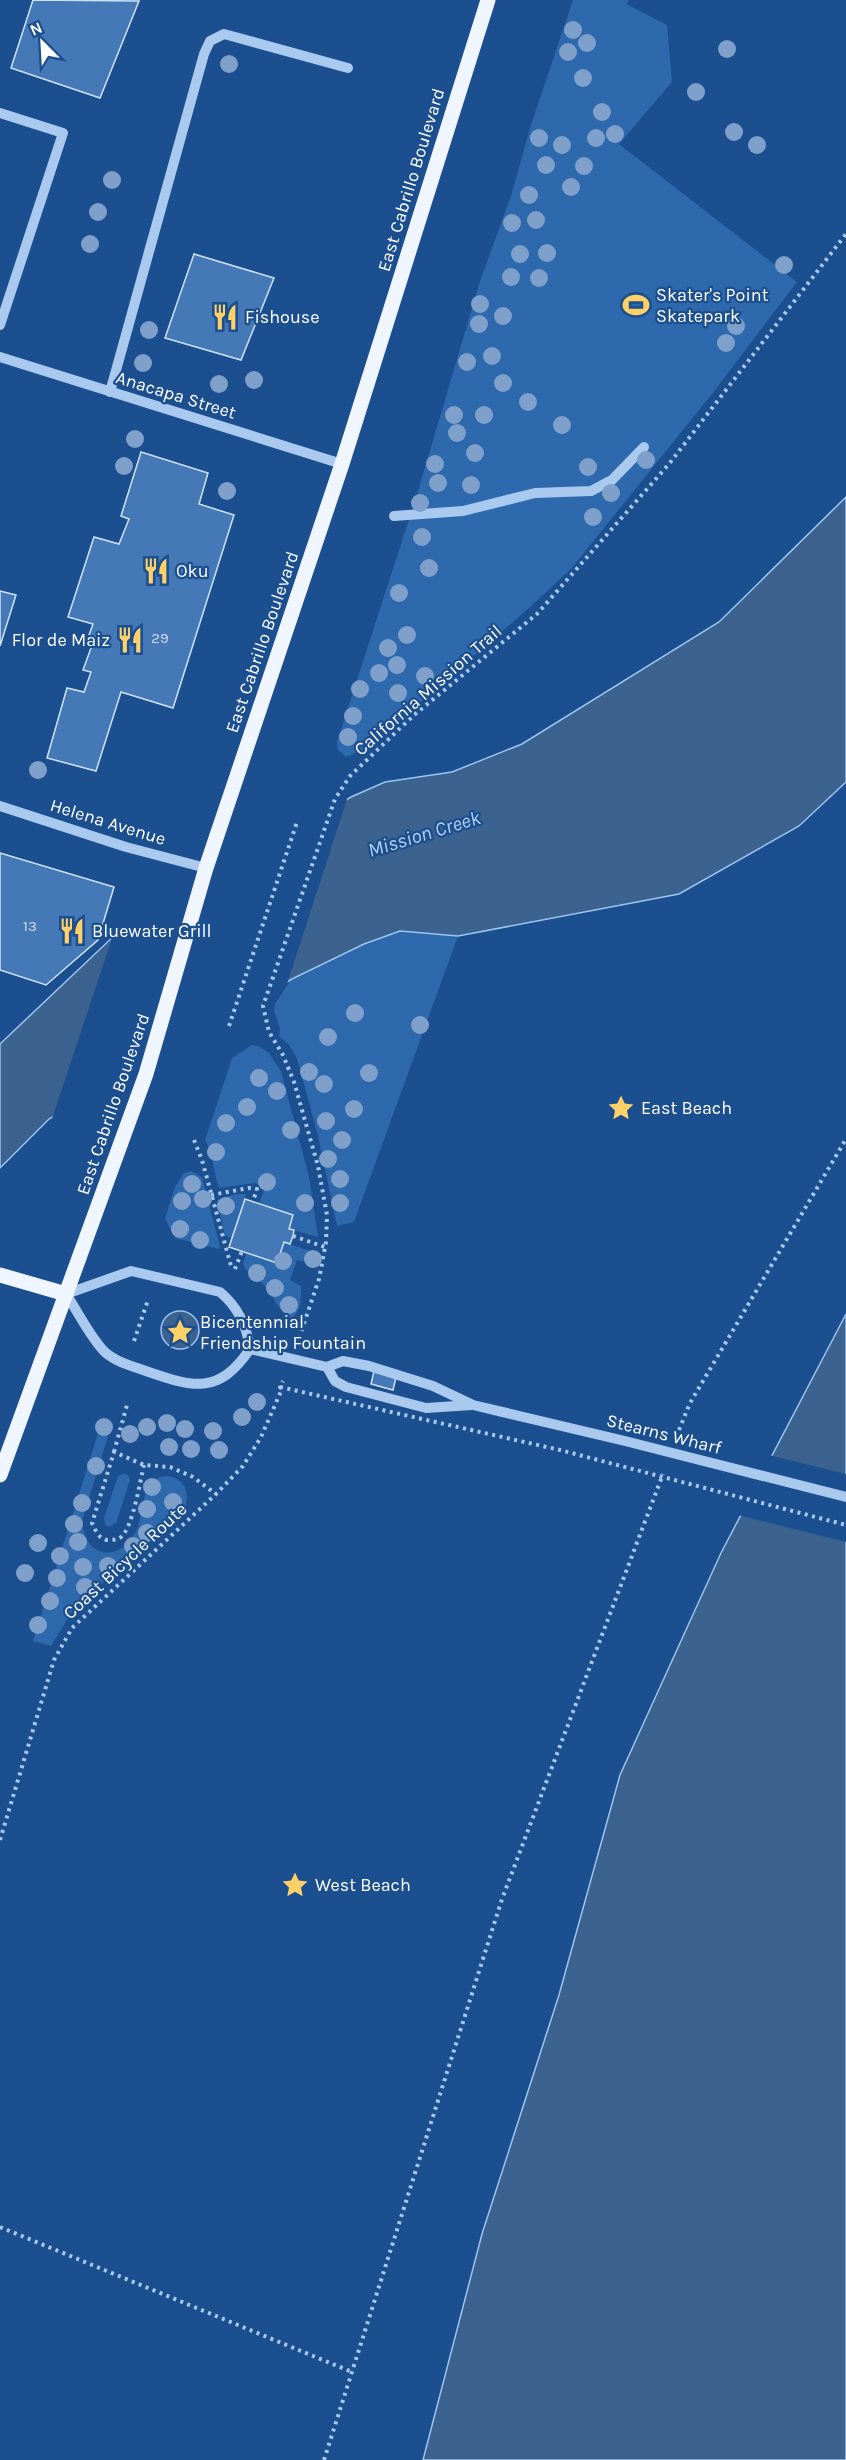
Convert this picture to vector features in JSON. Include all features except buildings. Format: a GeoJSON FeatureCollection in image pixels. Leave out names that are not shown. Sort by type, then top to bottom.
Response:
{"type":"FeatureCollection","features":[{"type":"Feature","properties":{"kind":"main road","name":"East Cabrillo Boulevard"},"geometry":{"type":"LineString","coordinates":[[0,1475],[146,1074],[206,872],[342,464],[488,0]]}},
{"type":"Feature","properties":{"kind":"main road"},"geometry":{"type":"LineString","coordinates":[[0,1275],[66,1294]]}},
{"type":"Feature","properties":{"kind":"street"},"geometry":{"type":"LineString","coordinates":[[110,392],[204,54],[210,41],[224,34],[348,68]]}},
{"type":"Feature","properties":{"kind":"street"},"geometry":{"type":"LineString","coordinates":[[0,113],[63,133],[0,325]]}},
{"type":"Feature","properties":{"kind":"street","name":"Anacapa Street"},"geometry":{"type":"LineString","coordinates":[[0,357],[342,464]]}},
{"type":"Feature","properties":{"kind":"street"},"geometry":{"type":"LineString","coordinates":[[394,516],[463,511],[535,493],[591,490],[612,480],[644,447]]}},
{"type":"Feature","properties":{"kind":"street","name":"Helena Avenue"},"geometry":{"type":"LineString","coordinates":[[0,806],[206,872]]}},
{"type":"Feature","properties":{"kind":"street"},"geometry":{"type":"LineString","coordinates":[[131,1271],[220,1292],[232,1302],[240,1314],[248,1333],[250,1349],[238,1366],[223,1377],[203,1384],[187,1385],[127,1365],[103,1350],[66,1294],[131,1271]]}},
{"type":"Feature","properties":{"kind":"street","name":"Stearns Wharf"},"geometry":{"type":"LineString","coordinates":[[250,1349],[327,1367],[343,1361],[369,1365],[433,1386],[473,1405],[846,1497]]}},
{"type":"Feature","properties":{"kind":"street","name":"Stearns Wharf"},"geometry":{"type":"LineString","coordinates":[[327,1367],[335,1381],[346,1386],[426,1408],[473,1405]]}},
{"type":"Feature","properties":{"kind":"path","name":"California Mission Trail"},"geometry":{"type":"LineString","coordinates":[[293,1358],[319,1279],[325,1247],[327,1215],[318,1166],[294,1082],[283,1055],[269,1032],[263,1006],[335,799],[350,776],[414,715],[537,614],[669,464],[846,234]]}},
{"type":"Feature","properties":{"kind":"path"},"geometry":{"type":"LineString","coordinates":[[229,1026],[297,822]]}},
{"type":"Feature","properties":{"kind":"path"},"geometry":{"type":"LineString","coordinates":[[677,1436],[690,1403],[846,1139]]}},
{"type":"Feature","properties":{"kind":"path"},"geometry":{"type":"LineString","coordinates":[[194,1140],[233,1267],[242,1251]]}},
{"type":"Feature","properties":{"kind":"path"},"geometry":{"type":"LineString","coordinates":[[211,1195],[249,1188],[257,1189],[253,1201]]}},
{"type":"Feature","properties":{"kind":"path"},"geometry":{"type":"LineString","coordinates":[[293,1236],[325,1247]]}},
{"type":"Feature","properties":{"kind":"path"},"geometry":{"type":"LineString","coordinates":[[134,1344],[149,1296]]}},
{"type":"Feature","properties":{"kind":"path","name":"Coast Bicycle Route"},"geometry":{"type":"LineString","coordinates":[[0,1840],[54,1660],[72,1628],[243,1466],[261,1437],[293,1358]]}},
{"type":"Feature","properties":{"kind":"path"},"geometry":{"type":"LineString","coordinates":[[280,1387],[560,1450],[846,1525]]}},
{"type":"Feature","properties":{"kind":"path"},"geometry":{"type":"LineString","coordinates":[[127,1405],[92,1523],[96,1533],[102,1539],[113,1540],[121,1537],[128,1528],[144,1465]]}},
{"type":"Feature","properties":{"kind":"path"},"geometry":{"type":"LineString","coordinates":[[114,1452],[144,1465],[170,1467],[193,1477],[216,1494]]}},
{"type":"Feature","properties":{"kind":"path"},"geometry":{"type":"LineString","coordinates":[[324,2460],[502,1899],[665,1469]]}},
{"type":"Feature","properties":{"kind":"path"},"geometry":{"type":"LineString","coordinates":[[0,2227],[352,2372]]}},
{"type":"Feature","properties":{"kind":"shaded area"},"geometry":{"type":"Polygon","coordinates":[[[573,0],[629,0],[626,4],[667,25],[672,82],[619,144],[797,282],[712,394],[571,569],[367,748],[346,757],[338,750],[337,742],[419,488],[480,281],[511,196],[530,128],[573,0]]]}},
{"type":"Feature","properties":{"kind":"shaded area"},"geometry":{"type":"Polygon","coordinates":[[[400,931],[458,936],[354,1222],[337,1226],[318,1136],[303,1080],[296,1056],[279,1036],[280,1029],[274,1010],[275,1004],[290,981],[364,944],[400,931]]]}},
{"type":"Feature","properties":{"kind":"shaded area"},"geometry":{"type":"Polygon","coordinates":[[[252,1045],[269,1053],[281,1071],[309,1177],[318,1237],[289,1229],[293,1215],[259,1203],[265,1188],[255,1183],[219,1188],[205,1140],[232,1058],[252,1045]]]}},
{"type":"Feature","properties":{"kind":"shaded area"},"geometry":{"type":"Polygon","coordinates":[[[191,1171],[202,1177],[219,1249],[175,1238],[165,1219],[175,1187],[184,1173],[191,1171]]]}},
{"type":"Feature","properties":{"kind":"shaded area"},"geometry":{"type":"Polygon","coordinates":[[[236,1194],[246,1194],[232,1239],[225,1235],[217,1200],[236,1194]]]}},
{"type":"Feature","properties":{"kind":"shaded area"},"geometry":{"type":"Polygon","coordinates":[[[284,1242],[319,1254],[319,1260],[315,1264],[297,1260],[290,1280],[301,1286],[301,1299],[295,1316],[291,1318],[283,1312],[267,1288],[249,1273],[243,1264],[246,1253],[277,1263],[284,1242]]]}},
{"type":"Feature","properties":{"kind":"shaded area"},"geometry":{"type":"Polygon","coordinates":[[[108,1422],[111,1426],[82,1521],[89,1543],[96,1549],[112,1552],[121,1549],[129,1542],[138,1526],[146,1491],[155,1480],[162,1477],[176,1478],[181,1483],[187,1498],[185,1508],[73,1610],[51,1646],[33,1641],[100,1427],[108,1422]]]}},
{"type":"Feature","properties":{"kind":"shaded area"},"geometry":{"type":"Polygon","coordinates":[[[128,1475],[130,1480],[116,1523],[108,1527],[104,1518],[118,1476],[128,1475]]]}},
{"type":"Feature","properties":{"kind":"water","name":"Mission Creek"},"geometry":{"type":"Polygon","coordinates":[[[846,497],[846,782],[799,826],[679,894],[458,936],[400,931],[364,944],[292,979],[49,1119],[0,1168],[0,1044],[117,933],[351,797],[385,782],[452,772],[522,744],[719,622],[846,497]]]}},
{"type":"Feature","properties":{"kind":"water","name":"Bicentennial Friendship Fountain"},"geometry":{"type":"Polygon","coordinates":[[[180,1311],[194,1316],[199,1330],[194,1344],[180,1349],[166,1344],[161,1330],[166,1316],[180,1311]]]}},
{"type":"Feature","properties":{"kind":"water"},"geometry":{"type":"Polygon","coordinates":[[[846,1314],[846,2460],[423,2460],[482,2234],[559,1995],[620,1775],[721,1553],[846,1314]]]}},
{"type":"Feature","properties":{"kind":"pier"},"geometry":{"type":"Polygon","coordinates":[[[348,796],[286,987],[51,1122],[114,932],[348,796]]]}},
{"type":"Feature","properties":{"kind":"pier"},"geometry":{"type":"Polygon","coordinates":[[[769,1455],[846,1474],[846,1542],[738,1515],[769,1455]]]}},
{"type":"Feature","properties":{"kind":"place","name":"Skater's Point Skatepark"},"geometry":{"type":"Point","coordinates":[636,305]}},
{"type":"Feature","properties":{"kind":"place","name":"Fishouse"},"geometry":{"type":"Point","coordinates":[225,317]}},
{"type":"Feature","properties":{"kind":"place","name":"Oku"},"geometry":{"type":"Point","coordinates":[156,571]}},
{"type":"Feature","properties":{"kind":"place","name":"Flor de Maiz"},"geometry":{"type":"Point","coordinates":[130,640]}},
{"type":"Feature","properties":{"kind":"place","name":"Bluewater Grill"},"geometry":{"type":"Point","coordinates":[72,931]}},
{"type":"Feature","properties":{"kind":"place","name":"East Beach"},"geometry":{"type":"Point","coordinates":[621,1108]}},
{"type":"Feature","properties":{"kind":"place","name":"Bicentennial Friendship Fountain"},"geometry":{"type":"Point","coordinates":[180,1332]}},
{"type":"Feature","properties":{"kind":"place","name":"West Beach"},"geometry":{"type":"Point","coordinates":[295,1885]}}]}
